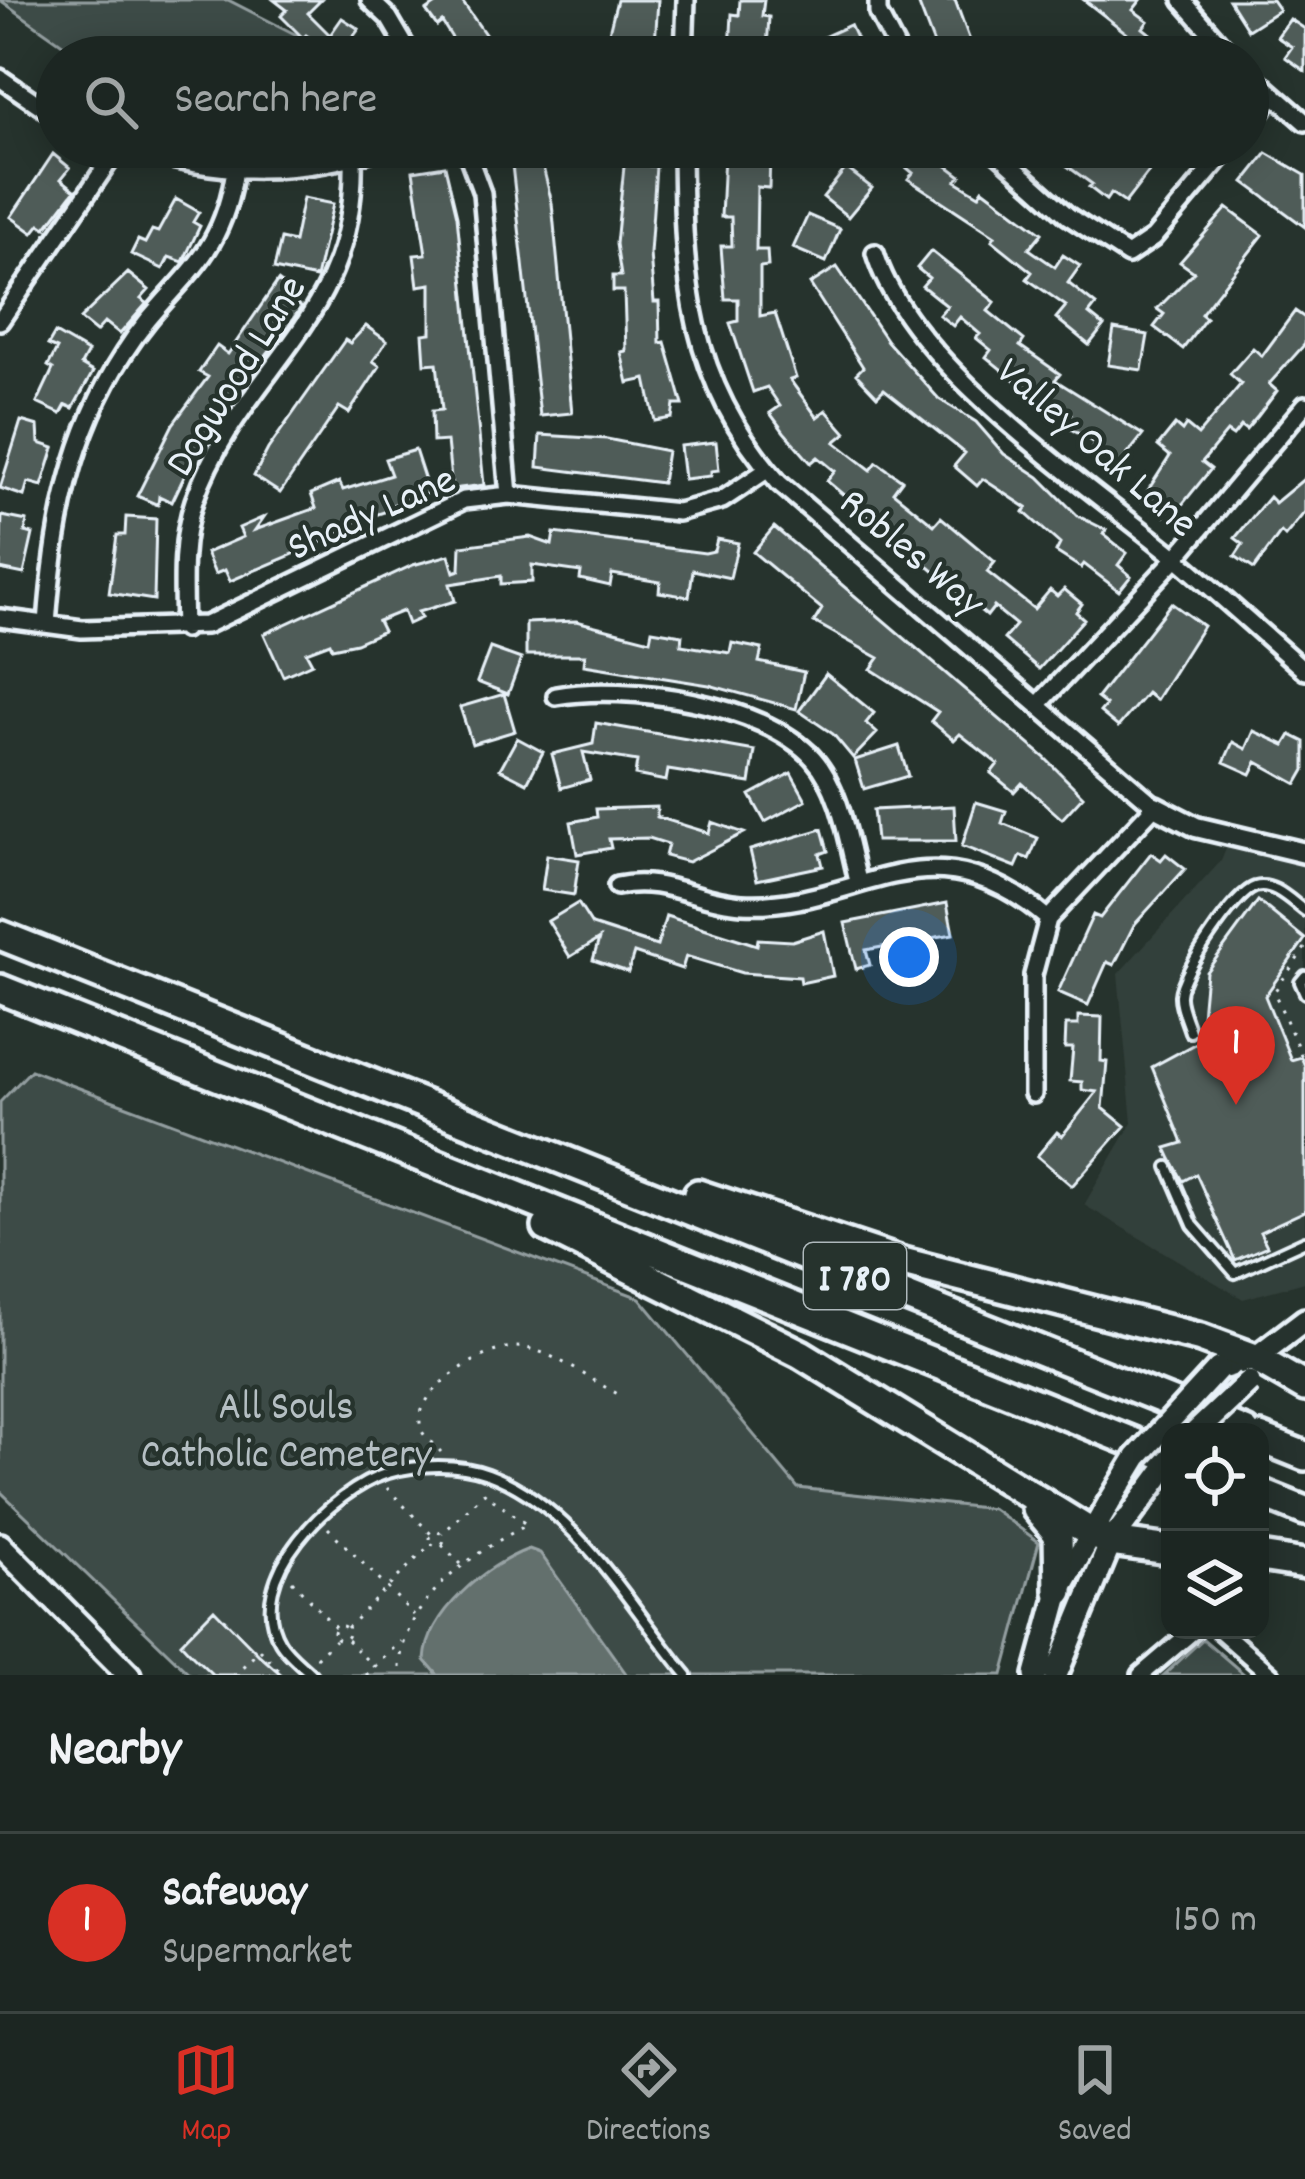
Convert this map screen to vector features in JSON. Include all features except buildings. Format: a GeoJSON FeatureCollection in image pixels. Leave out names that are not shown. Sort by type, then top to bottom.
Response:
{"type":"FeatureCollection","features":[{"type":"Feature","properties":{"kind":"highway","name":"I 780"},"geometry":{"type":"LineString","coordinates":[[0,935],[1223,1423]]}},
{"type":"Feature","properties":{"kind":"highway","name":"I 780"},"geometry":{"type":"LineString","coordinates":[[0,989],[1161,1455]]}},
{"type":"Feature","properties":{"kind":"highway"},"geometry":{"type":"LineString","coordinates":[[466,1120],[565,1146],[839,1243],[1201,1338],[1252,1370],[1305,1387]]}},
{"type":"Feature","properties":{"kind":"highway"},"geometry":{"type":"LineString","coordinates":[[474,1179],[505,1206],[801,1354],[1101,1537],[1161,1548]]}},
{"type":"Feature","properties":{"kind":"highway"},"geometry":{"type":"LineString","coordinates":[[1269,1442],[1305,1456]]}},
{"type":"Feature","properties":{"kind":"highway"},"geometry":{"type":"LineString","coordinates":[[1001,1478],[1043,1513],[1058,1534],[1062,1551],[1059,1591]]}},
{"type":"Feature","properties":{"kind":"highway"},"geometry":{"type":"LineString","coordinates":[[1269,1497],[1305,1511]]}},
{"type":"Feature","properties":{"kind":"highway"},"geometry":{"type":"LineString","coordinates":[[1269,1558],[1305,1564]]}},
{"type":"Feature","properties":{"kind":"main road"},"geometry":{"type":"LineString","coordinates":[[1204,1423],[1305,1320]]}},
{"type":"Feature","properties":{"kind":"main road"},"geometry":{"type":"LineString","coordinates":[[1056,1675],[1109,1502],[1172,1415],[1218,1369],[1252,1370]]}},
{"type":"Feature","properties":{"kind":"main road"},"geometry":{"type":"LineString","coordinates":[[1036,1675],[1059,1591],[1101,1537],[1132,1514],[1161,1472]]}},
{"type":"Feature","properties":{"kind":"main road"},"geometry":{"type":"LineString","coordinates":[[0,1545],[129,1675]]}},
{"type":"Feature","properties":{"kind":"street"},"geometry":{"type":"LineString","coordinates":[[685,36],[686,0]]}},
{"type":"Feature","properties":{"kind":"street"},"geometry":{"type":"LineString","coordinates":[[878,0],[878,13],[890,36]]}},
{"type":"Feature","properties":{"kind":"street"},"geometry":{"type":"LineString","coordinates":[[1182,0],[1214,36]]}},
{"type":"Feature","properties":{"kind":"street"},"geometry":{"type":"LineString","coordinates":[[381,3],[400,36]]}},
{"type":"Feature","properties":{"kind":"street"},"geometry":{"type":"LineString","coordinates":[[0,106],[6,83],[36,103]]}},
{"type":"Feature","properties":{"kind":"street"},"geometry":{"type":"LineString","coordinates":[[1269,91],[1305,122]]}},
{"type":"Feature","properties":{"kind":"street"},"geometry":{"type":"LineString","coordinates":[[1269,101],[1274,95]]}},
{"type":"Feature","properties":{"kind":"street"},"geometry":{"type":"LineString","coordinates":[[0,321],[105,168]]}},
{"type":"Feature","properties":{"kind":"street"},"geometry":{"type":"LineString","coordinates":[[231,168],[299,168]]}},
{"type":"Feature","properties":{"kind":"street","name":"Dogwood Lane"},"geometry":{"type":"LineString","coordinates":[[184,629],[182,572],[193,504],[209,466],[332,282],[354,200],[353,168]]}},
{"type":"Feature","properties":{"kind":"street"},"geometry":{"type":"LineString","coordinates":[[473,168],[482,193],[509,495]]}},
{"type":"Feature","properties":{"kind":"street","name":"Robles Way"},"geometry":{"type":"LineString","coordinates":[[682,168],[683,247],[694,333],[719,400],[767,470],[1155,806],[1196,827],[1305,853]]}},
{"type":"Feature","properties":{"kind":"street"},"geometry":{"type":"LineString","coordinates":[[1015,168],[1068,217],[1128,255],[1153,238],[1212,168]]}},
{"type":"Feature","properties":{"kind":"street"},"geometry":{"type":"LineString","coordinates":[[46,624],[51,570],[75,447],[124,352],[217,240],[230,209],[236,169]]}},
{"type":"Feature","properties":{"kind":"street","name":"Valley Oak Lane"},"geometry":{"type":"LineString","coordinates":[[874,254],[886,291],[913,326],[1022,434],[1305,670]]}},
{"type":"Feature","properties":{"kind":"street"},"geometry":{"type":"LineString","coordinates":[[1038,705],[1176,558],[1305,405]]}},
{"type":"Feature","properties":{"kind":"street","name":"Shady Lane"},"geometry":{"type":"LineString","coordinates":[[0,618],[184,629],[252,604],[464,500],[509,495],[678,512],[722,500],[767,470]]}},
{"type":"Feature","properties":{"kind":"street"},"geometry":{"type":"LineString","coordinates":[[556,696],[600,690],[765,722],[812,757],[822,771],[842,817],[857,880]]}},
{"type":"Feature","properties":{"kind":"street"},"geometry":{"type":"LineString","coordinates":[[1033,1094],[1034,975],[1048,919],[1155,806]]}},
{"type":"Feature","properties":{"kind":"street"},"geometry":{"type":"LineString","coordinates":[[617,886],[661,882],[721,901],[769,904],[899,871],[946,872],[979,880],[1048,919]]}},
{"type":"Feature","properties":{"kind":"street"},"geometry":{"type":"LineString","coordinates":[[1141,1675],[1183,1639]]}},
{"type":"Feature","properties":{"kind":"street"},"geometry":{"type":"LineString","coordinates":[[1230,1639],[1271,1675]]}},
{"type":"Feature","properties":{"kind":"lane"},"geometry":{"type":"LineString","coordinates":[[1190,1032],[1180,995],[1195,961],[1238,897],[1256,886],[1271,887],[1305,911]]}},
{"type":"Feature","properties":{"kind":"lane"},"geometry":{"type":"LineString","coordinates":[[1305,976],[1300,982],[1305,993]]}},
{"type":"Feature","properties":{"kind":"lane"},"geometry":{"type":"LineString","coordinates":[[1168,1167],[1193,1225],[1235,1273],[1305,1241]]}},
{"type":"Feature","properties":{"kind":"lane"},"geometry":{"type":"LineString","coordinates":[[309,1672],[280,1641],[274,1624],[273,1590],[280,1569],[340,1499],[377,1478],[444,1466],[488,1474],[519,1489],[577,1538],[687,1675]]}},
{"type":"Feature","properties":{"kind":"path"},"geometry":{"type":"LineString","coordinates":[[1305,948],[1274,992],[1305,1064]]}},
{"type":"Feature","properties":{"kind":"path"},"geometry":{"type":"LineString","coordinates":[[446,1456],[422,1430],[421,1413],[434,1389],[496,1352],[518,1346],[618,1394]]}},
{"type":"Feature","properties":{"kind":"path"},"geometry":{"type":"LineString","coordinates":[[346,1638],[347,1628],[431,1544],[431,1534],[377,1478]]}},
{"type":"Feature","properties":{"kind":"path"},"geometry":{"type":"LineString","coordinates":[[366,1675],[402,1640],[416,1617],[462,1566],[526,1525],[484,1493],[442,1534],[431,1534]]}},
{"type":"Feature","properties":{"kind":"path"},"geometry":{"type":"LineString","coordinates":[[319,1521],[416,1617]]}},
{"type":"Feature","properties":{"kind":"path"},"geometry":{"type":"LineString","coordinates":[[442,1534],[442,1544],[462,1566]]}},
{"type":"Feature","properties":{"kind":"path"},"geometry":{"type":"LineString","coordinates":[[431,1544],[442,1544]]}},
{"type":"Feature","properties":{"kind":"path"},"geometry":{"type":"LineString","coordinates":[[280,1569],[336,1628],[336,1638],[309,1672]]}},
{"type":"Feature","properties":{"kind":"path"},"geometry":{"type":"LineString","coordinates":[[336,1628],[347,1628]]}},
{"type":"Feature","properties":{"kind":"path"},"geometry":{"type":"LineString","coordinates":[[336,1638],[346,1638],[374,1667]]}},
{"type":"Feature","properties":{"kind":"path"},"geometry":{"type":"LineString","coordinates":[[400,1668],[402,1640]]}},
{"type":"Feature","properties":{"kind":"path"},"geometry":{"type":"LineString","coordinates":[[235,1675],[260,1650],[284,1675]]}},
{"type":"Feature","properties":{"kind":"shaded area"},"geometry":{"type":"Polygon","coordinates":[[[1227,846],[1305,861],[1305,1282],[1243,1299],[1084,1205],[1132,1123],[1118,974],[1221,861],[1227,846]]]}},
{"type":"Feature","properties":{"kind":"shaded area"},"geometry":{"type":"Polygon","coordinates":[[[529,1549],[540,1553],[627,1675],[438,1675],[425,1660],[436,1625],[462,1592],[495,1566],[529,1549]]]}},
{"type":"Feature","properties":{"kind":"green space"},"geometry":{"type":"Polygon","coordinates":[[[0,0],[228,0],[299,36],[51,36],[0,0]]]}},
{"type":"Feature","properties":{"kind":"green space","name":"All Souls Catholic Cemetery"},"geometry":{"type":"Polygon","coordinates":[[[31,1070],[640,1298],[798,1488],[993,1509],[1039,1542],[1003,1675],[191,1675],[0,1491],[0,1102],[31,1070]]]}},
{"type":"Feature","properties":{"kind":"green space"},"geometry":{"type":"Polygon","coordinates":[[[1203,1639],[1245,1675],[1164,1675],[1203,1639]]]}},
{"type":"Feature","properties":{"kind":"place","name":"Safeway"},"geometry":{"type":"Point","coordinates":[1236,1105]}}]}
